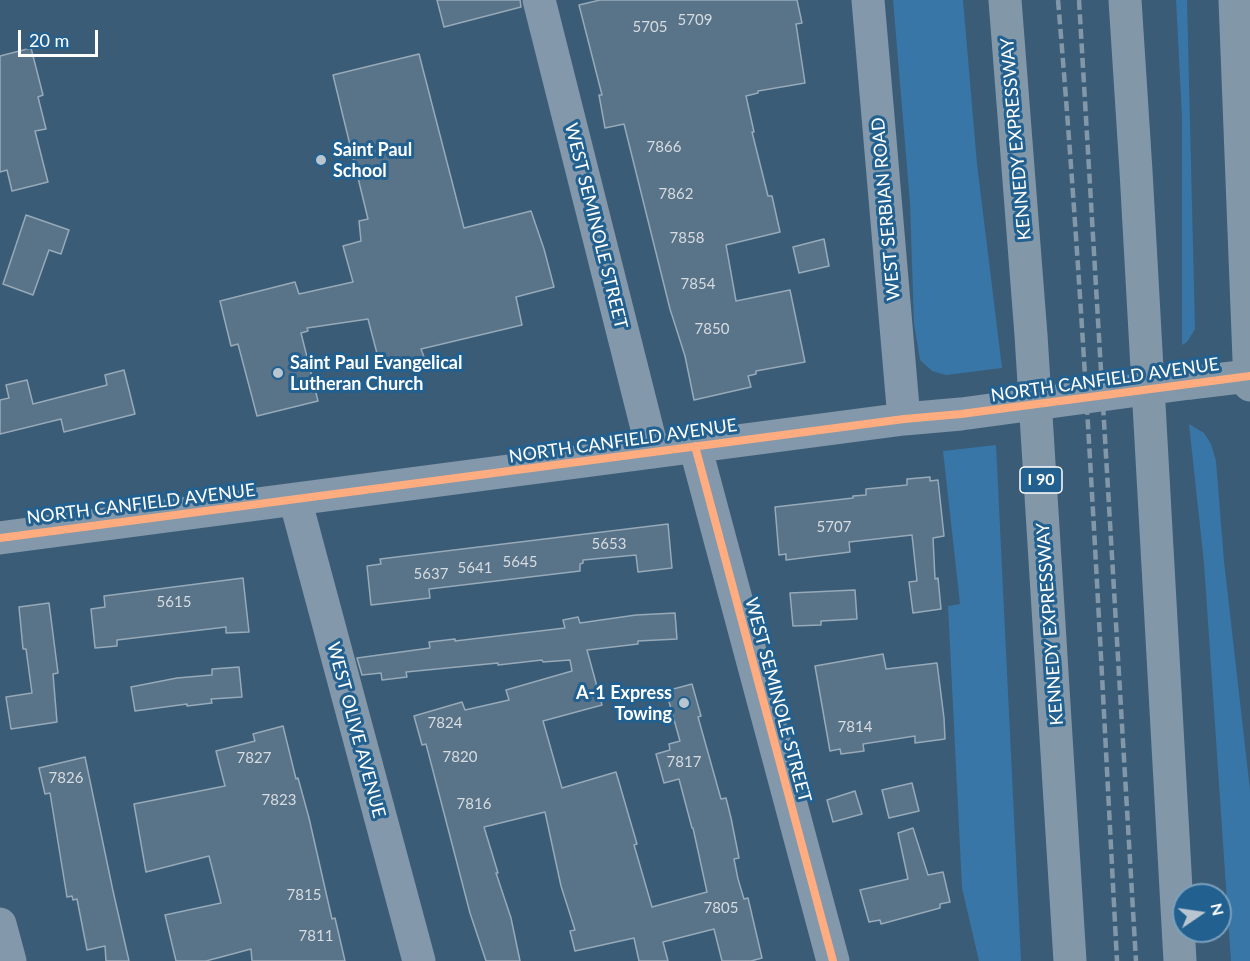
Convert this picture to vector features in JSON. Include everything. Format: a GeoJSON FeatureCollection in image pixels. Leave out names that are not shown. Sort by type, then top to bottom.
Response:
{"type":"FeatureCollection","features":[{"type":"Feature","properties":{"kind":"main road","name":"KENNEDY EXPRESSWAY"},"geometry":{"type":"LineString","coordinates":[[1005,0],[1031,335],[1070,961]]}},
{"type":"Feature","properties":{"kind":"main road"},"geometry":{"type":"LineString","coordinates":[[1125,0],[1180,961]]}},
{"type":"Feature","properties":{"kind":"main road"},"geometry":{"type":"LineString","coordinates":[[1235,0],[1244,60],[1250,379]]}},
{"type":"Feature","properties":{"kind":"main road","name":"NORTH CANFIELD AVENUE"},"geometry":{"type":"LineString","coordinates":[[1190,383],[1250,379]]}},
{"type":"Feature","properties":{"kind":"street","name":"WEST SEMINOLE STREET"},"geometry":{"type":"LineString","coordinates":[[539,0],[653,452]]}},
{"type":"Feature","properties":{"kind":"street","name":"WEST SERBIAN ROAD"},"geometry":{"type":"LineString","coordinates":[[868,0],[904,419]]}},
{"type":"Feature","properties":{"kind":"street","name":"NORTH CANFIELD AVENUE"},"geometry":{"type":"LineString","coordinates":[[0,538],[1190,383]]}},
{"type":"Feature","properties":{"kind":"street","name":"WEST SEMINOLE STREET"},"geometry":{"type":"LineString","coordinates":[[695,446],[833,961]]}},
{"type":"Feature","properties":{"kind":"street","name":"WEST OLIVE AVENUE"},"geometry":{"type":"LineString","coordinates":[[295,499],[419,961]]}},
{"type":"Feature","properties":{"kind":"street"},"geometry":{"type":"LineString","coordinates":[[0,924],[10,961]]}},
{"type":"Feature","properties":{"kind":"shaded area"},"geometry":{"type":"Polygon","coordinates":[[[893,0],[963,0],[977,164],[1002,368],[946,375],[932,371],[920,360],[914,324],[910,203],[893,0]]]}},
{"type":"Feature","properties":{"kind":"shaded area"},"geometry":{"type":"Polygon","coordinates":[[[1176,0],[1187,0],[1195,329],[1187,342],[1182,345],[1182,117],[1176,0]]]}},
{"type":"Feature","properties":{"kind":"shaded area"},"geometry":{"type":"Polygon","coordinates":[[[1189,424],[1204,433],[1211,444],[1216,461],[1224,561],[1250,790],[1250,961],[1231,961],[1232,883],[1226,883],[1204,563],[1189,424]]]}},
{"type":"Feature","properties":{"kind":"shaded area"},"geometry":{"type":"Polygon","coordinates":[[[996,445],[1021,961],[979,961],[962,888],[948,606],[960,604],[943,451],[996,445]]]}},
{"type":"Feature","properties":{"kind":"building"},"geometry":{"type":"Polygon","coordinates":[[[437,0],[520,0],[521,7],[444,27],[437,0]]]}},
{"type":"Feature","properties":{"kind":"building"},"geometry":{"type":"Polygon","coordinates":[[[600,0],[797,0],[802,23],[796,24],[805,83],[758,91],[758,93],[746,96],[754,132],[752,132],[768,196],[772,196],[780,232],[726,245],[736,301],[790,290],[805,362],[756,371],[756,374],[748,376],[751,387],[694,400],[685,356],[670,309],[624,124],[605,128],[599,95],[602,95],[579,5],[600,0]]]}},
{"type":"Feature","properties":{"kind":"building"},"geometry":{"type":"Polygon","coordinates":[[[31,48],[43,95],[38,97],[46,129],[35,131],[48,182],[12,191],[7,170],[0,172],[0,56],[31,48]]]}},
{"type":"Feature","properties":{"kind":"building"},"geometry":{"type":"Polygon","coordinates":[[[419,54],[464,228],[531,211],[554,287],[516,297],[522,325],[421,349],[427,365],[395,361],[380,365],[368,319],[307,328],[308,331],[301,333],[318,401],[257,416],[238,344],[231,346],[220,301],[295,282],[299,294],[353,282],[343,246],[361,241],[359,221],[368,219],[333,75],[419,54]]]}},
{"type":"Feature","properties":{"kind":"building"},"geometry":{"type":"Polygon","coordinates":[[[26,215],[69,230],[61,254],[49,250],[33,295],[3,284],[26,215]]]}},
{"type":"Feature","properties":{"kind":"building"},"geometry":{"type":"Polygon","coordinates":[[[824,239],[829,266],[799,273],[793,247],[824,239]]]}},
{"type":"Feature","properties":{"kind":"building"},"geometry":{"type":"Polygon","coordinates":[[[124,370],[135,414],[64,432],[61,419],[0,434],[0,400],[9,398],[6,385],[27,380],[33,404],[107,385],[105,375],[124,370]]]}},
{"type":"Feature","properties":{"kind":"building"},"geometry":{"type":"Polygon","coordinates":[[[930,477],[930,481],[938,480],[944,536],[933,538],[935,579],[938,578],[941,609],[913,613],[909,582],[917,581],[912,535],[849,542],[850,552],[786,560],[786,554],[779,555],[775,507],[853,498],[853,496],[866,495],[866,489],[907,485],[907,479],[930,477]]]}},
{"type":"Feature","properties":{"kind":"building"},"geometry":{"type":"Polygon","coordinates":[[[668,524],[672,568],[638,572],[636,555],[583,560],[580,564],[580,571],[429,589],[430,598],[371,605],[367,566],[381,564],[380,559],[668,524]]]}},
{"type":"Feature","properties":{"kind":"building"},"geometry":{"type":"Polygon","coordinates":[[[243,578],[249,632],[226,633],[226,627],[117,640],[117,646],[95,648],[91,609],[105,607],[104,596],[243,578]]]}},
{"type":"Feature","properties":{"kind":"building"},"geometry":{"type":"Polygon","coordinates":[[[855,590],[857,619],[821,621],[821,625],[793,626],[790,593],[855,590]]]}},
{"type":"Feature","properties":{"kind":"building"},"geometry":{"type":"Polygon","coordinates":[[[49,603],[58,673],[53,674],[57,722],[11,729],[6,697],[32,693],[26,649],[23,649],[19,607],[49,603]]]}},
{"type":"Feature","properties":{"kind":"building"},"geometry":{"type":"Polygon","coordinates":[[[675,613],[677,639],[638,641],[638,644],[587,650],[602,705],[543,721],[562,788],[616,772],[652,907],[707,892],[693,828],[679,779],[664,783],[656,754],[670,750],[669,744],[680,741],[666,691],[692,684],[701,716],[698,717],[721,799],[726,798],[739,858],[734,859],[738,879],[744,899],[748,898],[762,958],[751,961],[722,961],[714,929],[663,942],[668,961],[639,961],[634,938],[575,951],[570,931],[575,930],[561,886],[545,812],[484,827],[511,918],[520,961],[486,961],[470,913],[426,744],[422,745],[414,716],[462,702],[465,710],[509,700],[506,690],[572,671],[570,660],[543,662],[542,660],[498,665],[498,663],[406,672],[407,677],[382,680],[381,673],[362,675],[357,658],[430,648],[429,642],[565,628],[563,620],[578,617],[580,623],[636,615],[675,613]]]}},
{"type":"Feature","properties":{"kind":"building"},"geometry":{"type":"Polygon","coordinates":[[[883,654],[886,669],[937,663],[945,739],[915,743],[915,736],[863,744],[864,751],[841,754],[840,749],[830,751],[815,666],[883,654]]]}},
{"type":"Feature","properties":{"kind":"building"},"geometry":{"type":"Polygon","coordinates":[[[239,667],[242,697],[211,699],[212,703],[135,711],[131,687],[177,678],[212,675],[212,669],[239,667]]]}},
{"type":"Feature","properties":{"kind":"building"},"geometry":{"type":"Polygon","coordinates":[[[283,726],[296,779],[298,778],[309,818],[332,919],[335,918],[345,961],[252,961],[251,949],[206,961],[176,961],[165,915],[221,903],[209,856],[146,872],[134,804],[225,786],[216,751],[255,741],[253,734],[283,726]]]}},
{"type":"Feature","properties":{"kind":"building"},"geometry":{"type":"Polygon","coordinates":[[[85,757],[129,961],[106,961],[105,946],[87,950],[77,899],[73,900],[72,896],[67,897],[50,793],[45,794],[39,768],[85,757]]]}},
{"type":"Feature","properties":{"kind":"building"},"geometry":{"type":"Polygon","coordinates":[[[912,783],[919,811],[889,818],[882,790],[912,783]]]}},
{"type":"Feature","properties":{"kind":"building"},"geometry":{"type":"Polygon","coordinates":[[[855,791],[862,814],[833,822],[827,800],[855,791]]]}},
{"type":"Feature","properties":{"kind":"building"},"geometry":{"type":"Polygon","coordinates":[[[913,828],[928,875],[943,872],[950,902],[940,904],[940,908],[881,924],[880,920],[869,922],[860,890],[908,879],[898,833],[913,828]]]}},
{"type":"Feature","properties":{"kind":"railway"},"geometry":{"type":"LineString","coordinates":[[1058,0],[1084,360],[1117,961]]}},
{"type":"Feature","properties":{"kind":"railway"},"geometry":{"type":"LineString","coordinates":[[1079,0],[1136,961]]}},
{"type":"Feature","properties":{"kind":"cycle path"},"geometry":{"type":"LineString","coordinates":[[0,538],[904,419],[961,414],[1250,376]]}},
{"type":"Feature","properties":{"kind":"cycle path"},"geometry":{"type":"LineString","coordinates":[[695,446],[833,961]]}},
{"type":"Feature","properties":{"kind":"place","name":"Saint Paul School"},"geometry":{"type":"Point","coordinates":[321,160]}},
{"type":"Feature","properties":{"kind":"place","name":"Saint Paul Evangelical Lutheran Church"},"geometry":{"type":"Point","coordinates":[278,373]}},
{"type":"Feature","properties":{"kind":"place","name":"A-1 Express Towing"},"geometry":{"type":"Point","coordinates":[684,703]}}]}
